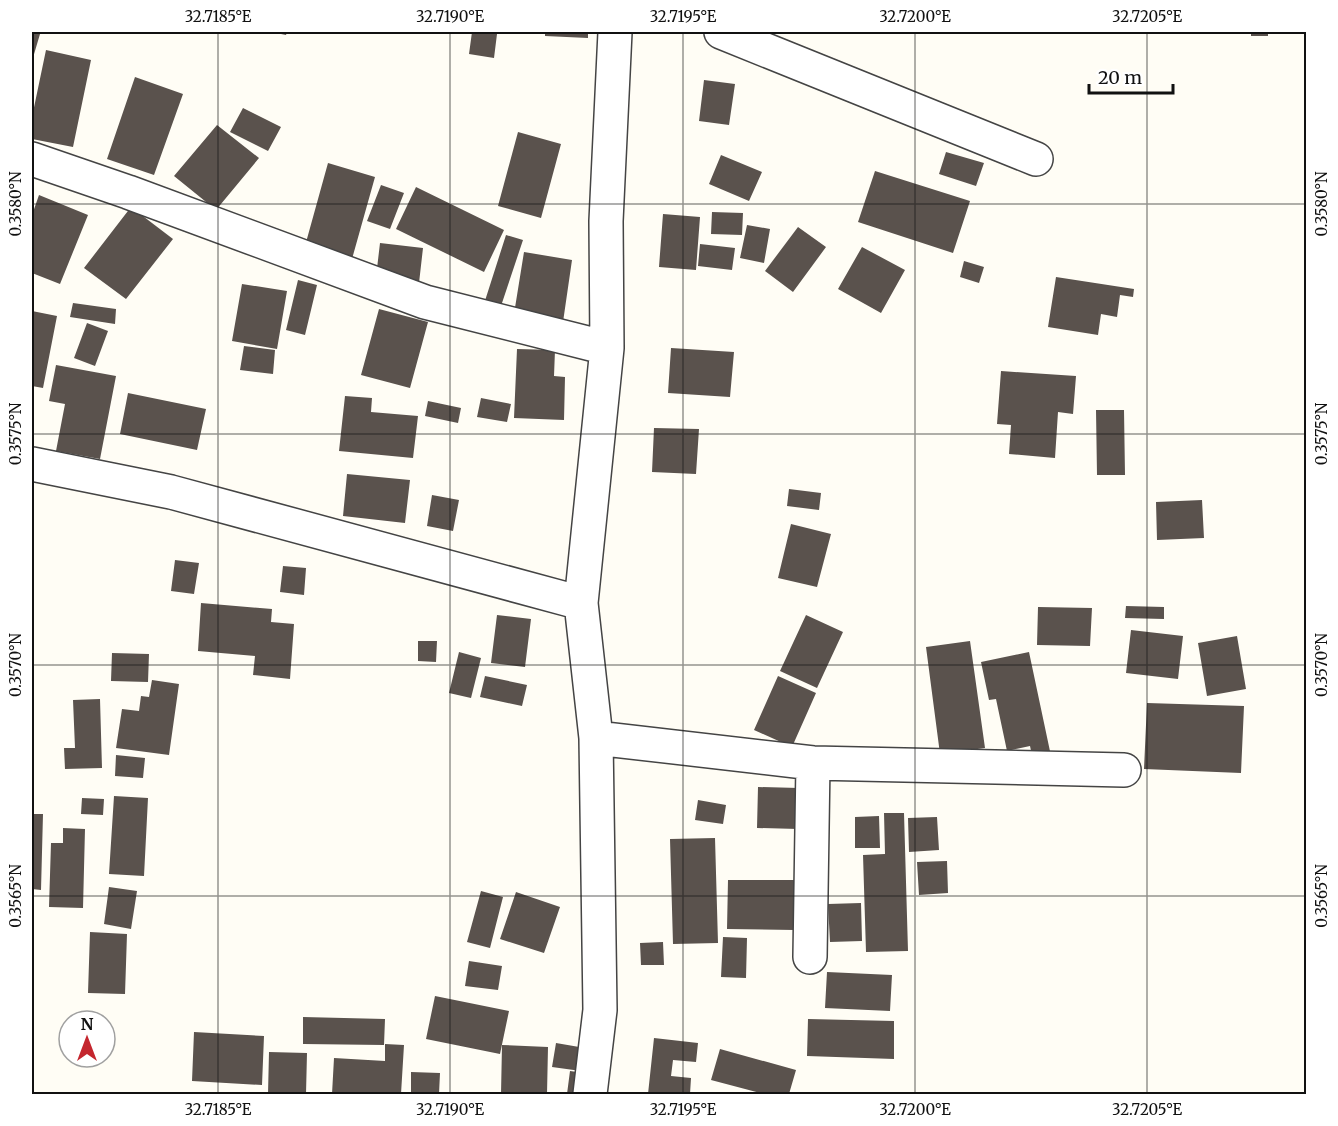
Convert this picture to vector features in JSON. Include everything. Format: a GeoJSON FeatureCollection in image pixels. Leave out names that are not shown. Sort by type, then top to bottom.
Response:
{"type":"FeatureCollection","features":[{"type":"Feature","properties":{"kind":"street"},"geometry":{"type":"LineString","coordinates":[[590,1095],[600,1010],[596,738],[581,603],[607,348],[606,221],[615,32]]}},
{"type":"Feature","properties":{"kind":"street"},"geometry":{"type":"LineString","coordinates":[[722,32],[1036,159]]}},
{"type":"Feature","properties":{"kind":"street"},"geometry":{"type":"LineString","coordinates":[[32,159],[426,302],[607,348]]}},
{"type":"Feature","properties":{"kind":"street"},"geometry":{"type":"LineString","coordinates":[[32,464],[171,492],[581,603]]}},
{"type":"Feature","properties":{"kind":"street"},"geometry":{"type":"LineString","coordinates":[[596,738],[813,763],[1124,770]]}},
{"type":"Feature","properties":{"kind":"street"},"geometry":{"type":"LineString","coordinates":[[810,957],[813,763]]}},
{"type":"Feature","properties":{"kind":"building"},"geometry":{"type":"Polygon","coordinates":[[[32,32],[40,34],[32,61],[32,32]]]}},
{"type":"Feature","properties":{"kind":"building"},"geometry":{"type":"Polygon","coordinates":[[[271,32],[287,32],[286,35],[271,32]]]}},
{"type":"Feature","properties":{"kind":"building"},"geometry":{"type":"Polygon","coordinates":[[[472,32],[497,34],[494,58],[469,54],[472,32]]]}},
{"type":"Feature","properties":{"kind":"building"},"geometry":{"type":"Polygon","coordinates":[[[545,32],[588,32],[588,38],[545,36],[545,32]]]}},
{"type":"Feature","properties":{"kind":"building"},"geometry":{"type":"Polygon","coordinates":[[[1251,32],[1268,32],[1268,36],[1251,36],[1251,32]]]}},
{"type":"Feature","properties":{"kind":"building"},"geometry":{"type":"Polygon","coordinates":[[[46,50],[91,60],[73,147],[32,139],[32,117],[46,50]]]}},
{"type":"Feature","properties":{"kind":"building"},"geometry":{"type":"Polygon","coordinates":[[[135,77],[183,94],[154,175],[107,159],[135,77]]]}},
{"type":"Feature","properties":{"kind":"building"},"geometry":{"type":"Polygon","coordinates":[[[704,80],[735,84],[729,125],[699,121],[704,80]]]}},
{"type":"Feature","properties":{"kind":"building"},"geometry":{"type":"Polygon","coordinates":[[[243,108],[281,127],[268,151],[230,132],[243,108]]]}},
{"type":"Feature","properties":{"kind":"building"},"geometry":{"type":"Polygon","coordinates":[[[217,125],[259,158],[216,210],[174,176],[217,125]]]}},
{"type":"Feature","properties":{"kind":"building"},"geometry":{"type":"Polygon","coordinates":[[[518,132],[561,144],[541,218],[498,206],[518,132]]]}},
{"type":"Feature","properties":{"kind":"building"},"geometry":{"type":"Polygon","coordinates":[[[946,152],[984,163],[976,186],[939,174],[946,152]]]}},
{"type":"Feature","properties":{"kind":"building"},"geometry":{"type":"Polygon","coordinates":[[[721,155],[762,172],[749,201],[709,184],[721,155]]]}},
{"type":"Feature","properties":{"kind":"building"},"geometry":{"type":"Polygon","coordinates":[[[328,163],[375,177],[352,259],[305,246],[328,163]]]}},
{"type":"Feature","properties":{"kind":"building"},"geometry":{"type":"Polygon","coordinates":[[[875,171],[970,201],[953,253],[858,222],[875,171]]]}},
{"type":"Feature","properties":{"kind":"building"},"geometry":{"type":"Polygon","coordinates":[[[381,185],[404,193],[390,229],[367,221],[381,185]]]}},
{"type":"Feature","properties":{"kind":"building"},"geometry":{"type":"Polygon","coordinates":[[[416,187],[504,230],[484,272],[396,229],[416,187]]]}},
{"type":"Feature","properties":{"kind":"building"},"geometry":{"type":"Polygon","coordinates":[[[39,195],[88,215],[60,284],[32,273],[32,215],[39,195]]]}},
{"type":"Feature","properties":{"kind":"building"},"geometry":{"type":"Polygon","coordinates":[[[131,207],[173,239],[126,299],[84,268],[131,207]]]}},
{"type":"Feature","properties":{"kind":"building"},"geometry":{"type":"Polygon","coordinates":[[[712,212],[743,213],[742,235],[711,234],[712,212]]]}},
{"type":"Feature","properties":{"kind":"building"},"geometry":{"type":"Polygon","coordinates":[[[663,214],[700,217],[696,270],[659,267],[663,214]]]}},
{"type":"Feature","properties":{"kind":"building"},"geometry":{"type":"Polygon","coordinates":[[[747,225],[770,229],[764,263],[740,258],[747,225]]]}},
{"type":"Feature","properties":{"kind":"building"},"geometry":{"type":"Polygon","coordinates":[[[798,227],[826,247],[793,292],[765,271],[798,227]]]}},
{"type":"Feature","properties":{"kind":"building"},"geometry":{"type":"Polygon","coordinates":[[[506,235],[523,240],[499,312],[483,307],[506,235]]]}},
{"type":"Feature","properties":{"kind":"building"},"geometry":{"type":"Polygon","coordinates":[[[380,243],[423,248],[419,283],[376,277],[380,243]]]}},
{"type":"Feature","properties":{"kind":"building"},"geometry":{"type":"Polygon","coordinates":[[[700,244],[735,248],[732,270],[698,266],[700,244]]]}},
{"type":"Feature","properties":{"kind":"building"},"geometry":{"type":"Polygon","coordinates":[[[862,247],[905,270],[881,313],[838,289],[862,247]]]}},
{"type":"Feature","properties":{"kind":"building"},"geometry":{"type":"Polygon","coordinates":[[[524,252],[572,260],[563,322],[514,314],[524,252]]]}},
{"type":"Feature","properties":{"kind":"building"},"geometry":{"type":"Polygon","coordinates":[[[964,261],[984,267],[979,283],[960,277],[964,261]]]}},
{"type":"Feature","properties":{"kind":"building"},"geometry":{"type":"Polygon","coordinates":[[[1056,277],[1134,289],[1133,297],[1120,295],[1117,317],[1101,314],[1098,335],[1048,327],[1056,277]]]}},
{"type":"Feature","properties":{"kind":"building"},"geometry":{"type":"Polygon","coordinates":[[[298,280],[317,285],[305,335],[286,330],[298,280]]]}},
{"type":"Feature","properties":{"kind":"building"},"geometry":{"type":"Polygon","coordinates":[[[242,284],[287,291],[277,349],[232,341],[242,284]]]}},
{"type":"Feature","properties":{"kind":"building"},"geometry":{"type":"Polygon","coordinates":[[[73,303],[116,309],[115,324],[70,317],[73,303]]]}},
{"type":"Feature","properties":{"kind":"building"},"geometry":{"type":"Polygon","coordinates":[[[379,309],[428,322],[410,388],[361,375],[379,309]]]}},
{"type":"Feature","properties":{"kind":"building"},"geometry":{"type":"Polygon","coordinates":[[[32,311],[57,316],[43,388],[32,386],[32,311]]]}},
{"type":"Feature","properties":{"kind":"building"},"geometry":{"type":"Polygon","coordinates":[[[87,323],[108,331],[95,366],[74,358],[87,323]]]}},
{"type":"Feature","properties":{"kind":"building"},"geometry":{"type":"Polygon","coordinates":[[[244,346],[275,350],[273,374],[240,370],[244,346]]]}},
{"type":"Feature","properties":{"kind":"building"},"geometry":{"type":"Polygon","coordinates":[[[671,348],[734,352],[730,397],[668,393],[671,348]]]}},
{"type":"Feature","properties":{"kind":"building"},"geometry":{"type":"Polygon","coordinates":[[[517,349],[555,350],[554,376],[565,377],[564,420],[514,418],[517,349]]]}},
{"type":"Feature","properties":{"kind":"building"},"geometry":{"type":"Polygon","coordinates":[[[56,365],[116,376],[100,459],[56,451],[65,404],[49,401],[56,365]]]}},
{"type":"Feature","properties":{"kind":"building"},"geometry":{"type":"Polygon","coordinates":[[[1001,371],[1076,376],[1073,414],[1058,412],[1055,458],[1009,454],[1011,425],[997,424],[1001,371]]]}},
{"type":"Feature","properties":{"kind":"building"},"geometry":{"type":"Polygon","coordinates":[[[128,393],[206,409],[197,450],[120,434],[128,393]]]}},
{"type":"Feature","properties":{"kind":"building"},"geometry":{"type":"Polygon","coordinates":[[[345,396],[372,398],[371,412],[418,416],[413,458],[339,451],[345,396]]]}},
{"type":"Feature","properties":{"kind":"building"},"geometry":{"type":"Polygon","coordinates":[[[481,398],[511,404],[507,422],[477,417],[481,398]]]}},
{"type":"Feature","properties":{"kind":"building"},"geometry":{"type":"Polygon","coordinates":[[[428,401],[461,408],[458,423],[425,416],[428,401]]]}},
{"type":"Feature","properties":{"kind":"building"},"geometry":{"type":"Polygon","coordinates":[[[1096,410],[1124,410],[1125,475],[1097,475],[1096,410]]]}},
{"type":"Feature","properties":{"kind":"building"},"geometry":{"type":"Polygon","coordinates":[[[654,428],[699,429],[696,474],[652,472],[654,428]]]}},
{"type":"Feature","properties":{"kind":"building"},"geometry":{"type":"Polygon","coordinates":[[[347,474],[410,480],[405,523],[343,516],[347,474]]]}},
{"type":"Feature","properties":{"kind":"building"},"geometry":{"type":"Polygon","coordinates":[[[789,489],[821,493],[819,510],[787,506],[789,489]]]}},
{"type":"Feature","properties":{"kind":"building"},"geometry":{"type":"Polygon","coordinates":[[[432,495],[459,500],[453,531],[427,526],[432,495]]]}},
{"type":"Feature","properties":{"kind":"building"},"geometry":{"type":"Polygon","coordinates":[[[1202,500],[1204,538],[1157,540],[1156,502],[1202,500]]]}},
{"type":"Feature","properties":{"kind":"building"},"geometry":{"type":"Polygon","coordinates":[[[791,524],[831,534],[817,587],[778,578],[791,524]]]}},
{"type":"Feature","properties":{"kind":"building"},"geometry":{"type":"Polygon","coordinates":[[[175,560],[199,563],[194,594],[171,591],[175,560]]]}},
{"type":"Feature","properties":{"kind":"building"},"geometry":{"type":"Polygon","coordinates":[[[283,566],[306,568],[304,595],[280,592],[283,566]]]}},
{"type":"Feature","properties":{"kind":"building"},"geometry":{"type":"Polygon","coordinates":[[[201,603],[272,609],[271,622],[294,624],[290,679],[253,675],[255,656],[198,651],[201,603]]]}},
{"type":"Feature","properties":{"kind":"building"},"geometry":{"type":"Polygon","coordinates":[[[1126,606],[1164,607],[1164,619],[1125,618],[1126,606]]]}},
{"type":"Feature","properties":{"kind":"building"},"geometry":{"type":"Polygon","coordinates":[[[1038,607],[1092,608],[1090,646],[1037,645],[1038,607]]]}},
{"type":"Feature","properties":{"kind":"building"},"geometry":{"type":"Polygon","coordinates":[[[497,615],[531,619],[525,667],[491,663],[497,615]]]}},
{"type":"Feature","properties":{"kind":"building"},"geometry":{"type":"Polygon","coordinates":[[[806,615],[843,632],[817,688],[780,671],[806,615]]]}},
{"type":"Feature","properties":{"kind":"building"},"geometry":{"type":"Polygon","coordinates":[[[1131,630],[1183,636],[1178,679],[1126,673],[1131,630]]]}},
{"type":"Feature","properties":{"kind":"building"},"geometry":{"type":"Polygon","coordinates":[[[1237,636],[1246,689],[1207,696],[1198,643],[1237,636]]]}},
{"type":"Feature","properties":{"kind":"building"},"geometry":{"type":"Polygon","coordinates":[[[418,641],[437,641],[436,662],[418,661],[418,641]]]}},
{"type":"Feature","properties":{"kind":"building"},"geometry":{"type":"Polygon","coordinates":[[[970,641],[985,748],[940,754],[926,647],[970,641]]]}},
{"type":"Feature","properties":{"kind":"building"},"geometry":{"type":"Polygon","coordinates":[[[459,652],[481,658],[471,698],[449,693],[459,652]]]}},
{"type":"Feature","properties":{"kind":"building"},"geometry":{"type":"Polygon","coordinates":[[[1029,652],[1051,756],[1033,760],[1030,746],[1007,751],[996,699],[989,700],[981,662],[1029,652]]]}},
{"type":"Feature","properties":{"kind":"building"},"geometry":{"type":"Polygon","coordinates":[[[112,653],[149,654],[148,682],[111,681],[112,653]]]}},
{"type":"Feature","properties":{"kind":"building"},"geometry":{"type":"Polygon","coordinates":[[[485,676],[527,685],[522,706],[480,697],[485,676]]]}},
{"type":"Feature","properties":{"kind":"building"},"geometry":{"type":"Polygon","coordinates":[[[778,676],[816,693],[792,747],[754,730],[778,676]]]}},
{"type":"Feature","properties":{"kind":"building"},"geometry":{"type":"Polygon","coordinates":[[[152,680],[179,684],[169,755],[116,748],[122,709],[139,711],[141,696],[149,697],[152,680]]]}},
{"type":"Feature","properties":{"kind":"building"},"geometry":{"type":"Polygon","coordinates":[[[100,699],[102,768],[65,769],[64,748],[75,748],[73,700],[100,699]]]}},
{"type":"Feature","properties":{"kind":"building"},"geometry":{"type":"Polygon","coordinates":[[[1147,703],[1244,706],[1241,773],[1144,769],[1147,703]]]}},
{"type":"Feature","properties":{"kind":"building"},"geometry":{"type":"Polygon","coordinates":[[[116,755],[145,758],[143,778],[115,776],[116,755]]]}},
{"type":"Feature","properties":{"kind":"building"},"geometry":{"type":"Polygon","coordinates":[[[758,787],[799,788],[798,829],[757,828],[758,787]]]}},
{"type":"Feature","properties":{"kind":"building"},"geometry":{"type":"Polygon","coordinates":[[[114,796],[148,798],[144,876],[109,874],[114,796]]]}},
{"type":"Feature","properties":{"kind":"building"},"geometry":{"type":"Polygon","coordinates":[[[82,798],[104,799],[103,815],[81,814],[82,798]]]}},
{"type":"Feature","properties":{"kind":"building"},"geometry":{"type":"Polygon","coordinates":[[[698,800],[726,805],[723,824],[695,820],[698,800]]]}},
{"type":"Feature","properties":{"kind":"building"},"geometry":{"type":"Polygon","coordinates":[[[884,813],[904,813],[908,951],[866,952],[863,855],[885,854],[884,813]]]}},
{"type":"Feature","properties":{"kind":"building"},"geometry":{"type":"Polygon","coordinates":[[[32,814],[43,814],[41,890],[32,889],[32,814]]]}},
{"type":"Feature","properties":{"kind":"building"},"geometry":{"type":"Polygon","coordinates":[[[879,816],[880,848],[855,848],[855,817],[879,816]]]}},
{"type":"Feature","properties":{"kind":"building"},"geometry":{"type":"Polygon","coordinates":[[[937,817],[939,850],[909,852],[908,818],[937,817]]]}},
{"type":"Feature","properties":{"kind":"building"},"geometry":{"type":"Polygon","coordinates":[[[63,828],[85,829],[83,908],[49,907],[51,843],[63,843],[63,828]]]}},
{"type":"Feature","properties":{"kind":"building"},"geometry":{"type":"Polygon","coordinates":[[[715,838],[718,943],[673,944],[670,839],[715,838]]]}},
{"type":"Feature","properties":{"kind":"building"},"geometry":{"type":"Polygon","coordinates":[[[947,861],[948,893],[919,895],[917,862],[947,861]]]}},
{"type":"Feature","properties":{"kind":"building"},"geometry":{"type":"Polygon","coordinates":[[[728,880],[795,880],[795,930],[727,929],[728,880]]]}},
{"type":"Feature","properties":{"kind":"building"},"geometry":{"type":"Polygon","coordinates":[[[109,887],[137,891],[131,929],[104,924],[109,887]]]}},
{"type":"Feature","properties":{"kind":"building"},"geometry":{"type":"Polygon","coordinates":[[[481,891],[503,897],[490,948],[467,942],[481,891]]]}},
{"type":"Feature","properties":{"kind":"building"},"geometry":{"type":"Polygon","coordinates":[[[516,892],[560,907],[544,953],[500,939],[516,892]]]}},
{"type":"Feature","properties":{"kind":"building"},"geometry":{"type":"Polygon","coordinates":[[[861,903],[862,941],[830,942],[828,904],[861,903]]]}},
{"type":"Feature","properties":{"kind":"building"},"geometry":{"type":"Polygon","coordinates":[[[90,932],[127,934],[125,994],[88,993],[90,932]]]}},
{"type":"Feature","properties":{"kind":"building"},"geometry":{"type":"Polygon","coordinates":[[[723,937],[747,938],[746,978],[721,977],[723,937]]]}},
{"type":"Feature","properties":{"kind":"building"},"geometry":{"type":"Polygon","coordinates":[[[663,942],[664,965],[641,965],[640,943],[663,942]]]}},
{"type":"Feature","properties":{"kind":"building"},"geometry":{"type":"Polygon","coordinates":[[[469,961],[502,966],[498,990],[465,986],[469,961]]]}},
{"type":"Feature","properties":{"kind":"building"},"geometry":{"type":"Polygon","coordinates":[[[827,972],[892,975],[890,1011],[825,1008],[827,972]]]}},
{"type":"Feature","properties":{"kind":"building"},"geometry":{"type":"Polygon","coordinates":[[[435,996],[509,1011],[500,1054],[426,1039],[435,996]]]}},
{"type":"Feature","properties":{"kind":"building"},"geometry":{"type":"Polygon","coordinates":[[[303,1017],[385,1019],[384,1045],[303,1044],[303,1017]]]}},
{"type":"Feature","properties":{"kind":"building"},"geometry":{"type":"Polygon","coordinates":[[[808,1019],[894,1021],[894,1059],[807,1056],[808,1019]]]}},
{"type":"Feature","properties":{"kind":"building"},"geometry":{"type":"Polygon","coordinates":[[[194,1032],[264,1036],[262,1085],[192,1081],[194,1032]]]}},
{"type":"Feature","properties":{"kind":"building"},"geometry":{"type":"Polygon","coordinates":[[[654,1038],[698,1043],[696,1062],[673,1060],[671,1076],[691,1078],[690,1094],[648,1094],[654,1038]]]}},
{"type":"Feature","properties":{"kind":"building"},"geometry":{"type":"Polygon","coordinates":[[[556,1043],[585,1048],[581,1071],[552,1067],[556,1043]]]}},
{"type":"Feature","properties":{"kind":"building"},"geometry":{"type":"Polygon","coordinates":[[[385,1044],[404,1045],[401,1094],[332,1094],[334,1058],[385,1061],[385,1044]]]}},
{"type":"Feature","properties":{"kind":"building"},"geometry":{"type":"Polygon","coordinates":[[[502,1045],[548,1047],[547,1094],[501,1094],[502,1045]]]}},
{"type":"Feature","properties":{"kind":"building"},"geometry":{"type":"Polygon","coordinates":[[[720,1049],[796,1070],[789,1094],[764,1094],[711,1080],[720,1049]]]}},
{"type":"Feature","properties":{"kind":"building"},"geometry":{"type":"Polygon","coordinates":[[[269,1052],[307,1053],[306,1094],[268,1094],[269,1052]]]}},
{"type":"Feature","properties":{"kind":"building"},"geometry":{"type":"Polygon","coordinates":[[[570,1071],[591,1074],[588,1094],[567,1094],[570,1071]]]}},
{"type":"Feature","properties":{"kind":"building"},"geometry":{"type":"Polygon","coordinates":[[[411,1072],[440,1073],[439,1094],[411,1094],[411,1072]]]}}]}
